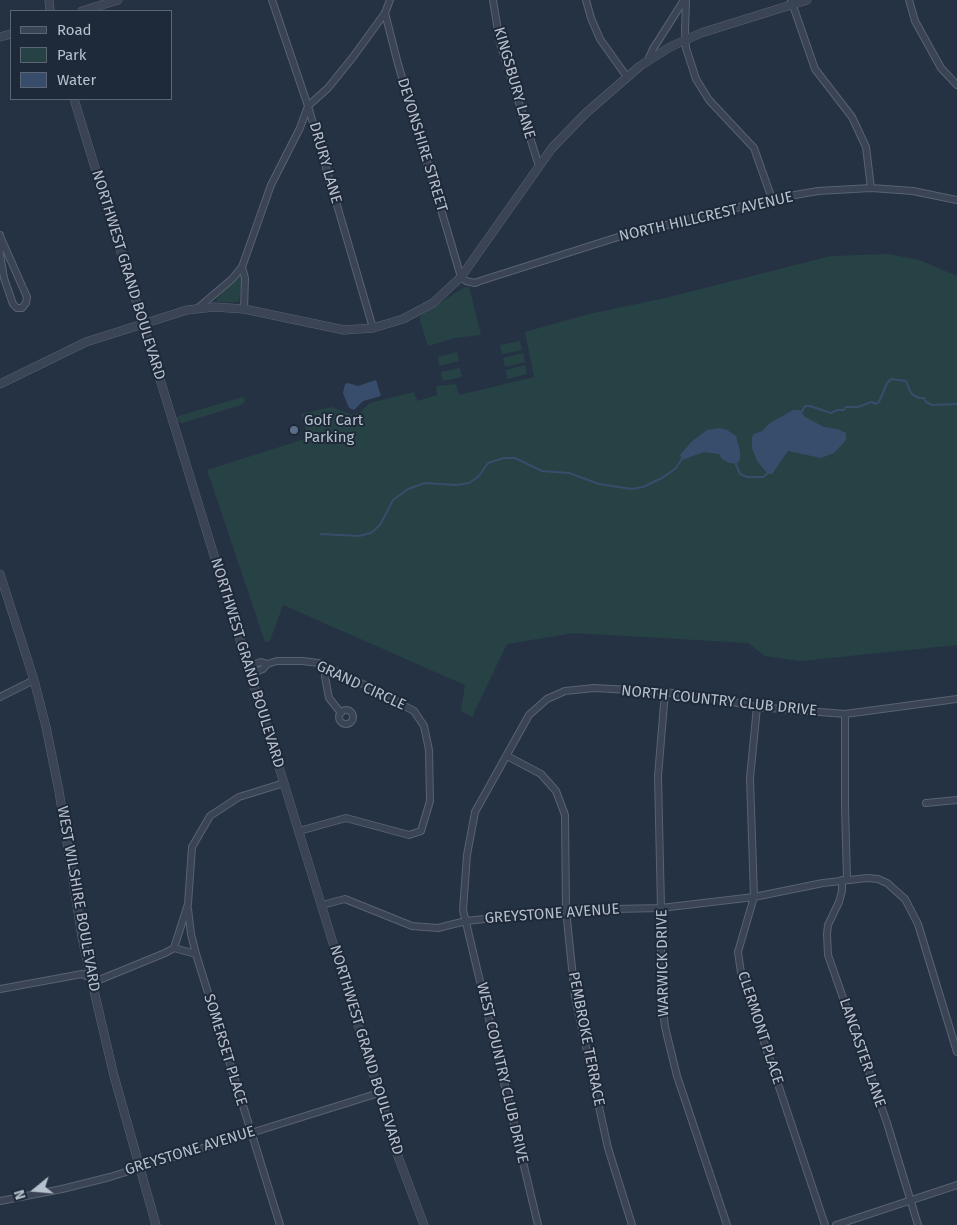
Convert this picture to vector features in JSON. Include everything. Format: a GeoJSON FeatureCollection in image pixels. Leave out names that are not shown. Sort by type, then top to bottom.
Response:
{"type":"FeatureCollection","features":[{"type":"Feature","properties":{"kind":"street"},"geometry":{"type":"LineString","coordinates":[[85,10],[118,0]]}},
{"type":"Feature","properties":{"kind":"street","name":"DRURY LANE"},"geometry":{"type":"LineString","coordinates":[[272,0],[308,106],[373,328]]}},
{"type":"Feature","properties":{"kind":"street"},"geometry":{"type":"LineString","coordinates":[[198,308],[232,279],[242,267],[271,185],[300,128],[308,106],[328,88],[353,58],[385,13],[390,0]]}},
{"type":"Feature","properties":{"kind":"street","name":"KINGSBURY LANE"},"geometry":{"type":"LineString","coordinates":[[493,0],[500,43],[539,166]]}},
{"type":"Feature","properties":{"kind":"street"},"geometry":{"type":"LineString","coordinates":[[586,0],[590,18],[600,39],[628,76]]}},
{"type":"Feature","properties":{"kind":"street"},"geometry":{"type":"LineString","coordinates":[[648,60],[653,49],[685,0]]}},
{"type":"Feature","properties":{"kind":"street"},"geometry":{"type":"LineString","coordinates":[[685,0],[685,39],[690,66],[709,100],[754,148],[772,199]]}},
{"type":"Feature","properties":{"kind":"street"},"geometry":{"type":"LineString","coordinates":[[0,384],[86,342],[198,308],[244,309],[332,329],[353,330],[392,324],[423,309],[443,295],[462,277],[539,166],[569,130],[648,60],[685,39],[792,2],[807,0]]}},
{"type":"Feature","properties":{"kind":"street"},"geometry":{"type":"LineString","coordinates":[[908,0],[915,21],[941,68],[957,85]]}},
{"type":"Feature","properties":{"kind":"street"},"geometry":{"type":"LineString","coordinates":[[792,2],[815,69],[852,116],[866,147],[871,188]]}},
{"type":"Feature","properties":{"kind":"street","name":"DEVONSHIRE STREET"},"geometry":{"type":"LineString","coordinates":[[385,13],[398,64],[462,277]]}},
{"type":"Feature","properties":{"kind":"street","name":"NORTHWEST GRAND BOULEVARD"},"geometry":{"type":"LineString","coordinates":[[74,100],[378,1093],[399,1159],[424,1225]]}},
{"type":"Feature","properties":{"kind":"street","name":"NORTH HILLCREST AVENUE"},"geometry":{"type":"LineString","coordinates":[[462,277],[466,281],[480,282],[618,237],[772,199],[818,191],[871,188],[913,191],[957,200]]}},
{"type":"Feature","properties":{"kind":"street"},"geometry":{"type":"LineString","coordinates":[[0,236],[27,297],[26,303],[22,308],[12,304],[4,278],[0,254],[0,236]]}},
{"type":"Feature","properties":{"kind":"street"},"geometry":{"type":"LineString","coordinates":[[242,267],[245,278],[244,309]]}},
{"type":"Feature","properties":{"kind":"street","name":"WEST WILSHIRE BOULEVARD"},"geometry":{"type":"LineString","coordinates":[[0,574],[34,680],[59,791],[82,937],[91,978],[114,1076],[156,1225]]}},
{"type":"Feature","properties":{"kind":"street","name":"GRAND CIRCLE"},"geometry":{"type":"LineString","coordinates":[[249,670],[263,669],[267,664],[277,662],[302,661],[319,663],[414,711],[424,726],[429,750],[430,801],[421,831],[409,834],[346,818],[299,831]]}},
{"type":"Feature","properties":{"kind":"street"},"geometry":{"type":"LineString","coordinates":[[326,667],[325,677],[328,693],[333,704],[341,713]]}},
{"type":"Feature","properties":{"kind":"street"},"geometry":{"type":"LineString","coordinates":[[0,697],[34,680]]}},
{"type":"Feature","properties":{"kind":"street","name":"NORTH COUNTRY CLUB DRIVE"},"geometry":{"type":"LineString","coordinates":[[466,921],[463,910],[467,855],[475,812],[530,714],[547,699],[566,691],[594,688],[665,692],[758,706],[845,714],[957,700]]}},
{"type":"Feature","properties":{"kind":"street","name":"WARWICK DRIVE"},"geometry":{"type":"LineString","coordinates":[[665,692],[658,776],[661,992],[665,1027],[677,1076],[727,1225]]}},
{"type":"Feature","properties":{"kind":"street","name":"CLERMONT PLACE"},"geometry":{"type":"LineString","coordinates":[[758,706],[750,778],[754,897],[738,952],[741,973],[825,1225]]}},
{"type":"Feature","properties":{"kind":"street","name":"LANCASTER LANE"},"geometry":{"type":"LineString","coordinates":[[845,714],[844,880],[839,902],[828,925],[828,955],[887,1123],[918,1225]]}},
{"type":"Feature","properties":{"kind":"street","name":"PEMBROKE TERRACE"},"geometry":{"type":"LineString","coordinates":[[507,756],[541,774],[556,791],[565,816],[566,910],[576,997],[608,1148],[632,1225]]}},
{"type":"Feature","properties":{"kind":"street"},"geometry":{"type":"LineString","coordinates":[[0,989],[82,974],[99,980],[165,954],[174,948],[188,904],[192,847],[210,816],[239,797],[284,783]]}},
{"type":"Feature","properties":{"kind":"street"},"geometry":{"type":"LineString","coordinates":[[926,803],[957,800]]}},
{"type":"Feature","properties":{"kind":"street","name":"GREYSTONE AVENUE"},"geometry":{"type":"LineString","coordinates":[[322,906],[345,899],[412,926],[438,928],[466,921],[566,910],[661,908],[754,897],[844,880],[878,879],[905,899],[918,924],[957,1052]]}},
{"type":"Feature","properties":{"kind":"street","name":"SOMERSET PLACE"},"geometry":{"type":"LineString","coordinates":[[188,904],[191,934],[196,954],[280,1225]]}},
{"type":"Feature","properties":{"kind":"street","name":"WEST COUNTRY CLUB DRIVE"},"geometry":{"type":"LineString","coordinates":[[466,921],[538,1225]]}},
{"type":"Feature","properties":{"kind":"street"},"geometry":{"type":"LineString","coordinates":[[174,948],[196,954]]}},
{"type":"Feature","properties":{"kind":"street","name":"GREYSTONE AVENUE"},"geometry":{"type":"LineString","coordinates":[[0,1201],[62,1189],[140,1168],[378,1093]]}},
{"type":"Feature","properties":{"kind":"street"},"geometry":{"type":"LineString","coordinates":[[836,1225],[957,1185]]}},
{"type":"Feature","properties":{"kind":"green space"},"geometry":{"type":"Polygon","coordinates":[[[888,254],[919,260],[957,276],[957,645],[800,661],[765,656],[748,643],[573,633],[507,644],[472,717],[461,711],[465,685],[283,605],[270,641],[265,642],[207,470],[308,438],[301,414],[332,407],[352,415],[359,413],[370,403],[414,392],[417,401],[437,395],[436,386],[456,384],[459,395],[534,377],[525,332],[589,314],[665,298],[831,256],[888,254]]]}},
{"type":"Feature","properties":{"kind":"green space"},"geometry":{"type":"Polygon","coordinates":[[[239,276],[242,279],[239,302],[217,302],[217,297],[239,276]]]}},
{"type":"Feature","properties":{"kind":"green space"},"geometry":{"type":"Polygon","coordinates":[[[469,287],[481,335],[455,338],[428,346],[420,316],[463,288],[469,287]]]}},
{"type":"Feature","properties":{"kind":"green space"},"geometry":{"type":"Polygon","coordinates":[[[520,341],[522,350],[502,354],[500,345],[520,341]]]}},
{"type":"Feature","properties":{"kind":"green space"},"geometry":{"type":"Polygon","coordinates":[[[457,352],[459,361],[439,366],[438,357],[457,352]]]}},
{"type":"Feature","properties":{"kind":"green space"},"geometry":{"type":"Polygon","coordinates":[[[523,353],[525,362],[505,367],[503,358],[523,353]]]}},
{"type":"Feature","properties":{"kind":"green space"},"geometry":{"type":"Polygon","coordinates":[[[525,365],[527,374],[507,379],[506,370],[525,365]]]}},
{"type":"Feature","properties":{"kind":"green space"},"geometry":{"type":"Polygon","coordinates":[[[460,368],[462,377],[443,381],[441,372],[460,368]]]}},
{"type":"Feature","properties":{"kind":"green space"},"geometry":{"type":"Polygon","coordinates":[[[242,397],[245,399],[241,405],[182,423],[177,421],[176,418],[179,416],[242,397]]]}},
{"type":"Feature","properties":{"kind":"water"},"geometry":{"type":"Polygon","coordinates":[[[376,380],[381,396],[363,401],[354,410],[349,408],[343,393],[345,384],[358,386],[376,380]]]}},
{"type":"Feature","properties":{"kind":"water"},"geometry":{"type":"Polygon","coordinates":[[[793,410],[800,410],[805,417],[824,427],[846,433],[846,440],[834,453],[821,458],[788,451],[772,474],[768,474],[757,461],[752,448],[752,437],[770,423],[793,410]]]}},
{"type":"Feature","properties":{"kind":"water"},"geometry":{"type":"Polygon","coordinates":[[[720,428],[736,436],[740,451],[740,459],[737,463],[729,463],[722,459],[719,454],[704,452],[682,460],[680,455],[691,442],[707,430],[720,428]]]}},
{"type":"Feature","properties":{"kind":"waterway"},"geometry":{"type":"LineString","coordinates":[[801,413],[805,406],[831,413],[837,410],[844,410],[846,407],[858,407],[871,402],[876,404],[879,402],[887,383],[891,379],[906,381],[913,395],[924,398],[926,402],[932,405],[957,404]]}},
{"type":"Feature","properties":{"kind":"waterway"},"geometry":{"type":"LineString","coordinates":[[321,534],[359,536],[371,533],[380,525],[393,500],[408,489],[425,483],[456,485],[469,483],[478,477],[488,463],[504,458],[515,458],[542,471],[569,473],[599,484],[632,489],[643,487],[662,478],[675,469],[682,459]]}},
{"type":"Feature","properties":{"kind":"waterway"},"geometry":{"type":"LineString","coordinates":[[735,462],[740,474],[747,477],[763,477],[768,473]]}},
{"type":"Feature","properties":{"kind":"place","name":"Golf Cart Parking"},"geometry":{"type":"Point","coordinates":[294,430]}}]}
